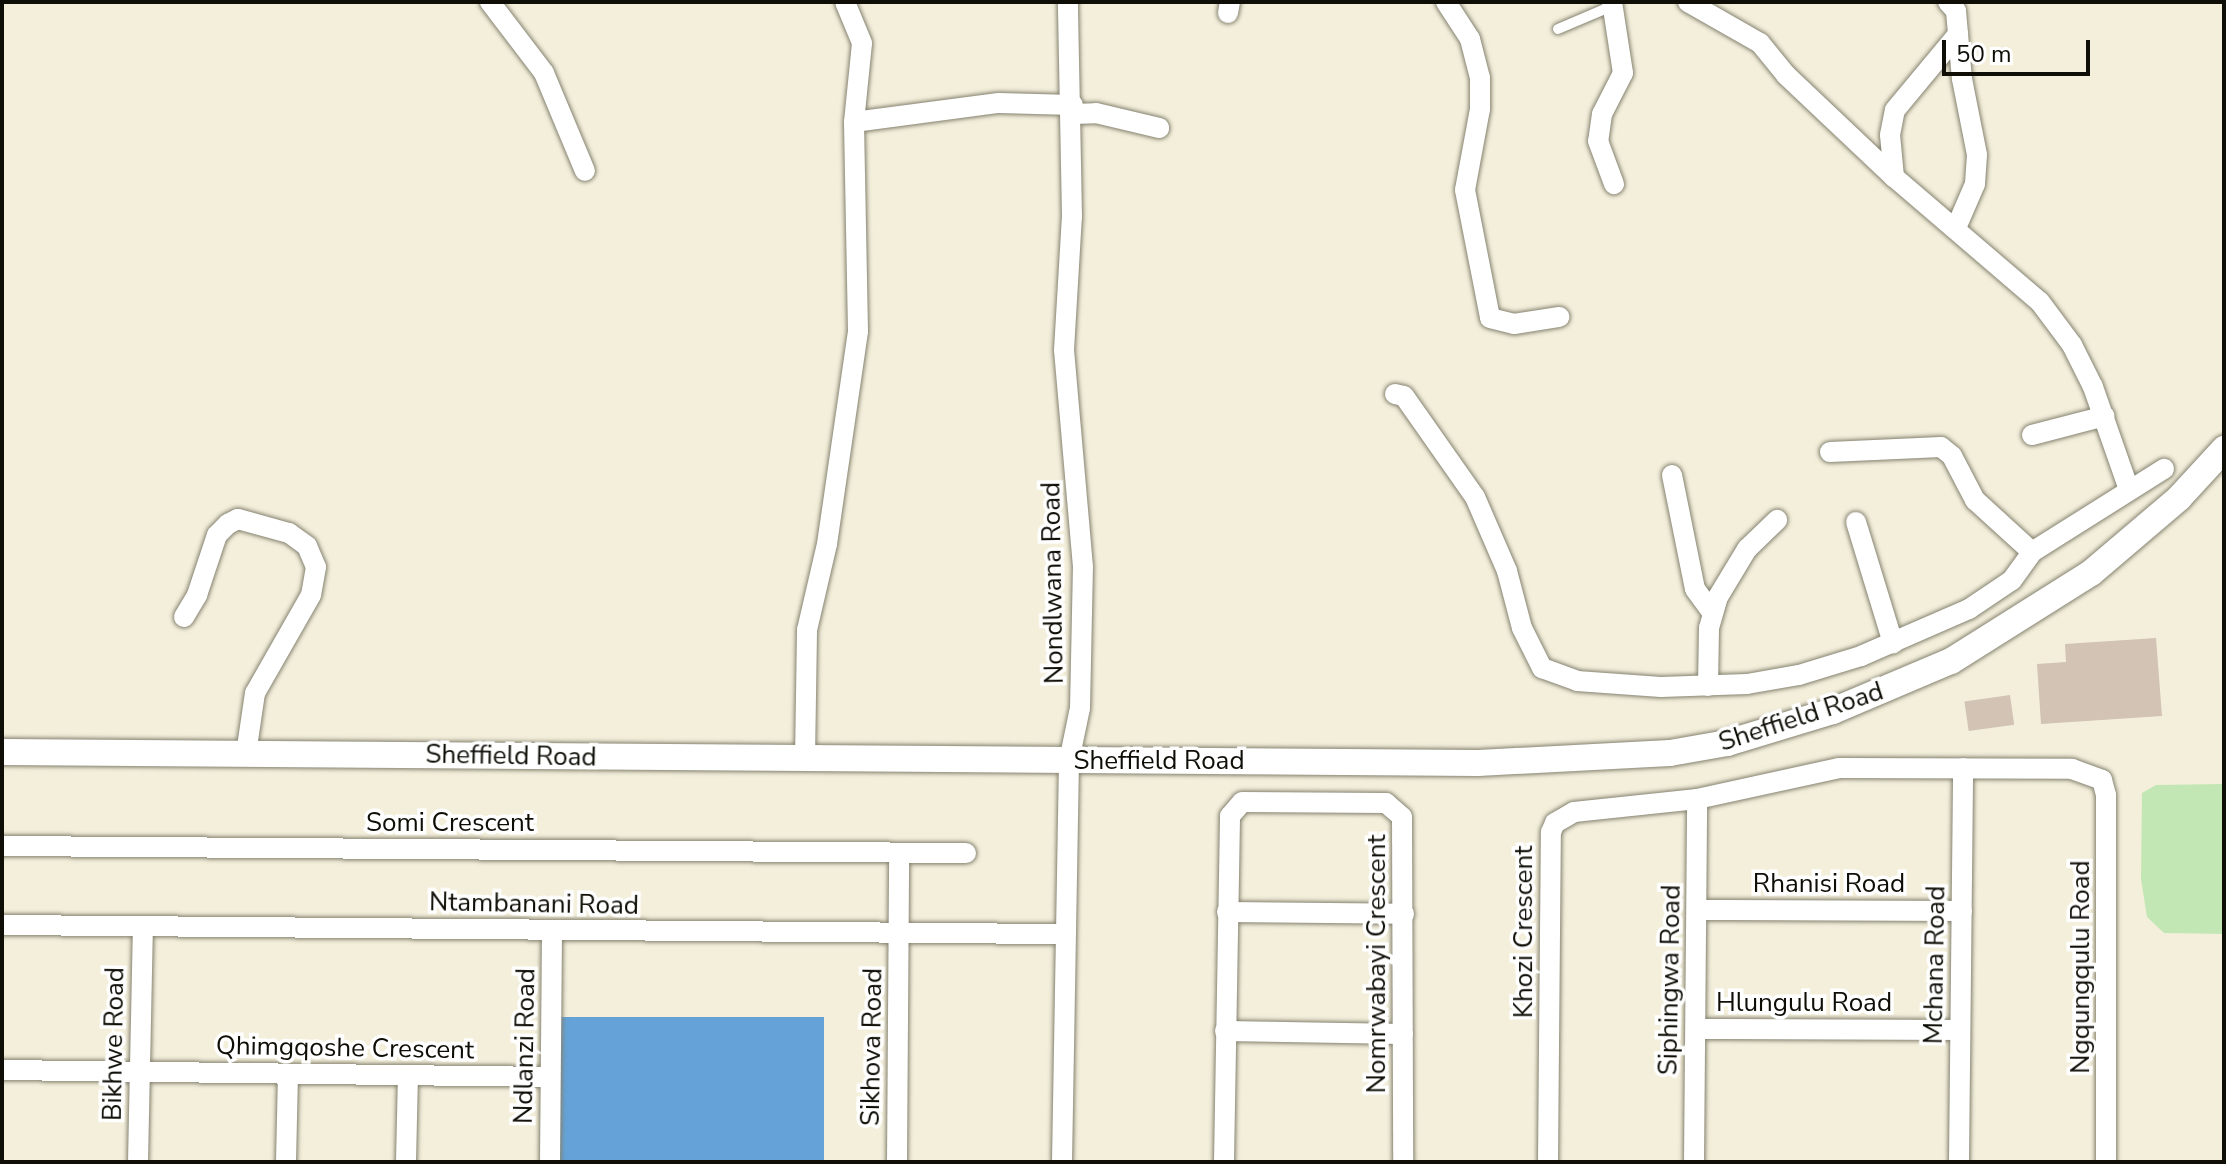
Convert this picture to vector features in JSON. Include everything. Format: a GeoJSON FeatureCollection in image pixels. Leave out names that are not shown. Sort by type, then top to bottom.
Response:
{"type":"FeatureCollection","features":[{"type":"Feature","properties":{"kind":"street"},"geometry":{"type":"LineString","coordinates":[[490,2],[544,73],[585,171]]}},
{"type":"Feature","properties":{"kind":"street"},"geometry":{"type":"LineString","coordinates":[[805,759],[807,630],[827,544],[858,331],[854,122],[862,43],[845,2]]}},
{"type":"Feature","properties":{"kind":"street","name":"Nondlwana Road"},"geometry":{"type":"LineString","coordinates":[[1062,1162],[1069,761],[1081,698],[1083,567],[1064,350],[1072,109],[1068,2]]}},
{"type":"Feature","properties":{"kind":"street"},"geometry":{"type":"LineString","coordinates":[[1446,2],[1470,39],[1480,78],[1465,190],[1490,318],[1514,324],[1559,317]]}},
{"type":"Feature","properties":{"kind":"street"},"geometry":{"type":"LineString","coordinates":[[1688,2],[1760,43],[1786,75],[1894,177],[2016,276],[2058,324],[2105,416],[2128,487]]}},
{"type":"Feature","properties":{"kind":"street"},"geometry":{"type":"LineString","coordinates":[[1948,2],[1956,11],[1977,167],[1956,228]]}},
{"type":"Feature","properties":{"kind":"street"},"geometry":{"type":"LineString","coordinates":[[1612,4],[1623,73],[1602,114],[1598,141],[1614,184]]}},
{"type":"Feature","properties":{"kind":"street"},"geometry":{"type":"LineString","coordinates":[[1852,136],[1876,128],[1895,110],[1958,34]]}},
{"type":"Feature","properties":{"kind":"street"},"geometry":{"type":"LineString","coordinates":[[854,122],[999,103],[1072,109],[1159,128]]}},
{"type":"Feature","properties":{"kind":"street"},"geometry":{"type":"LineString","coordinates":[[1894,177],[1890,135],[1895,110]]}},
{"type":"Feature","properties":{"kind":"street"},"geometry":{"type":"LineString","coordinates":[[1395,394],[1404,396],[1475,497],[1503,561],[1522,628],[1542,668],[1577,681],[1708,686],[1787,678],[1893,643],[1969,609],[2012,580],[2032,552],[2128,487],[2164,469]]}},
{"type":"Feature","properties":{"kind":"street"},"geometry":{"type":"LineString","coordinates":[[2032,435],[2105,416]]}},
{"type":"Feature","properties":{"kind":"street"},"geometry":{"type":"LineString","coordinates":[[1830,452],[1941,447],[1952,456],[1975,500],[2032,552]]}},
{"type":"Feature","properties":{"kind":"street","name":"Sheffield Road"},"geometry":{"type":"LineString","coordinates":[[2,752],[1562,762],[1727,743],[1868,698],[1998,635],[2136,538],[2224,449]]}},
{"type":"Feature","properties":{"kind":"street"},"geometry":{"type":"LineString","coordinates":[[1672,475],[1695,589],[1712,612]]}},
{"type":"Feature","properties":{"kind":"street"},"geometry":{"type":"LineString","coordinates":[[184,617],[197,595],[217,535],[228,524],[238,519],[289,533],[307,546],[316,567],[311,595],[255,693],[246,754]]}},
{"type":"Feature","properties":{"kind":"street"},"geometry":{"type":"LineString","coordinates":[[1708,686],[1712,612],[1747,549],[1777,520]]}},
{"type":"Feature","properties":{"kind":"street"},"geometry":{"type":"LineString","coordinates":[[1856,522],[1893,643]]}},
{"type":"Feature","properties":{"kind":"street","name":"Khozi Crescent"},"geometry":{"type":"LineString","coordinates":[[1548,1162],[1551,832],[1561,816],[1697,799],[1825,769],[1963,768],[2097,774]]}},
{"type":"Feature","properties":{"kind":"street","name":"Mchana Road"},"geometry":{"type":"LineString","coordinates":[[1959,1162],[1963,768]]}},
{"type":"Feature","properties":{"kind":"street","name":"Ngqungqulu Road"},"geometry":{"type":"LineString","coordinates":[[2097,774],[2106,795],[2106,1162]]}},
{"type":"Feature","properties":{"kind":"street","name":"Siphingwa Road"},"geometry":{"type":"LineString","coordinates":[[1694,1162],[1697,799]]}},
{"type":"Feature","properties":{"kind":"street","name":"Nomrwabayi Crescent"},"geometry":{"type":"LineString","coordinates":[[1224,1162],[1230,816],[1236,805],[1372,803],[1394,807],[1402,817],[1403,1162]]}},
{"type":"Feature","properties":{"kind":"street","name":"Somi Crescent"},"geometry":{"type":"LineString","coordinates":[[2,846],[966,853]]}},
{"type":"Feature","properties":{"kind":"street"},"geometry":{"type":"LineString","coordinates":[[899,853],[899,933]]}},
{"type":"Feature","properties":{"kind":"street","name":"Rhanisi Road"},"geometry":{"type":"LineString","coordinates":[[1697,910],[1962,911]]}},
{"type":"Feature","properties":{"kind":"street"},"geometry":{"type":"LineString","coordinates":[[1227,912],[1404,914]]}},
{"type":"Feature","properties":{"kind":"street","name":"Ntambanani Road"},"geometry":{"type":"LineString","coordinates":[[2,925],[1065,934]]}},
{"type":"Feature","properties":{"kind":"street","name":"Bikhwe Road"},"geometry":{"type":"LineString","coordinates":[[138,1162],[143,927]]}},
{"type":"Feature","properties":{"kind":"street","name":"Ndlanzi Road"},"geometry":{"type":"LineString","coordinates":[[550,1162],[552,930]]}},
{"type":"Feature","properties":{"kind":"street","name":"Sikhova Road"},"geometry":{"type":"LineString","coordinates":[[897,1162],[899,933]]}},
{"type":"Feature","properties":{"kind":"street","name":"Hlungulu Road"},"geometry":{"type":"LineString","coordinates":[[1696,1029],[1960,1030]]}},
{"type":"Feature","properties":{"kind":"street"},"geometry":{"type":"LineString","coordinates":[[1225,1031],[1403,1034]]}},
{"type":"Feature","properties":{"kind":"street","name":"Qhimgqoshe Crescent"},"geometry":{"type":"LineString","coordinates":[[2,1070],[550,1077]]}},
{"type":"Feature","properties":{"kind":"street"},"geometry":{"type":"LineString","coordinates":[[286,1162],[288,1075]]}},
{"type":"Feature","properties":{"kind":"street"},"geometry":{"type":"LineString","coordinates":[[406,1162],[408,1075]]}},
{"type":"Feature","properties":{"kind":"lane"},"geometry":{"type":"LineString","coordinates":[[1558,29],[1612,4]]}},
{"type":"Feature","properties":{"kind":"green space"},"geometry":{"type":"Polygon","coordinates":[[[2224,784],[2224,934],[2164,933],[2147,917],[2141,879],[2142,793],[2156,785],[2224,784]]]}},
{"type":"Feature","properties":{"kind":"water"},"geometry":{"type":"Polygon","coordinates":[[[560,1017],[824,1017],[824,1162],[560,1162],[560,1017]]]}},
{"type":"Feature","properties":{"kind":"building"},"geometry":{"type":"Polygon","coordinates":[[[2156,638],[2162,716],[2041,724],[2037,664],[2066,662],[2065,644],[2156,638]]]}},
{"type":"Feature","properties":{"kind":"building"},"geometry":{"type":"Polygon","coordinates":[[[2010,695],[2014,725],[1969,731],[1964,701],[2010,695]]]}}]}
